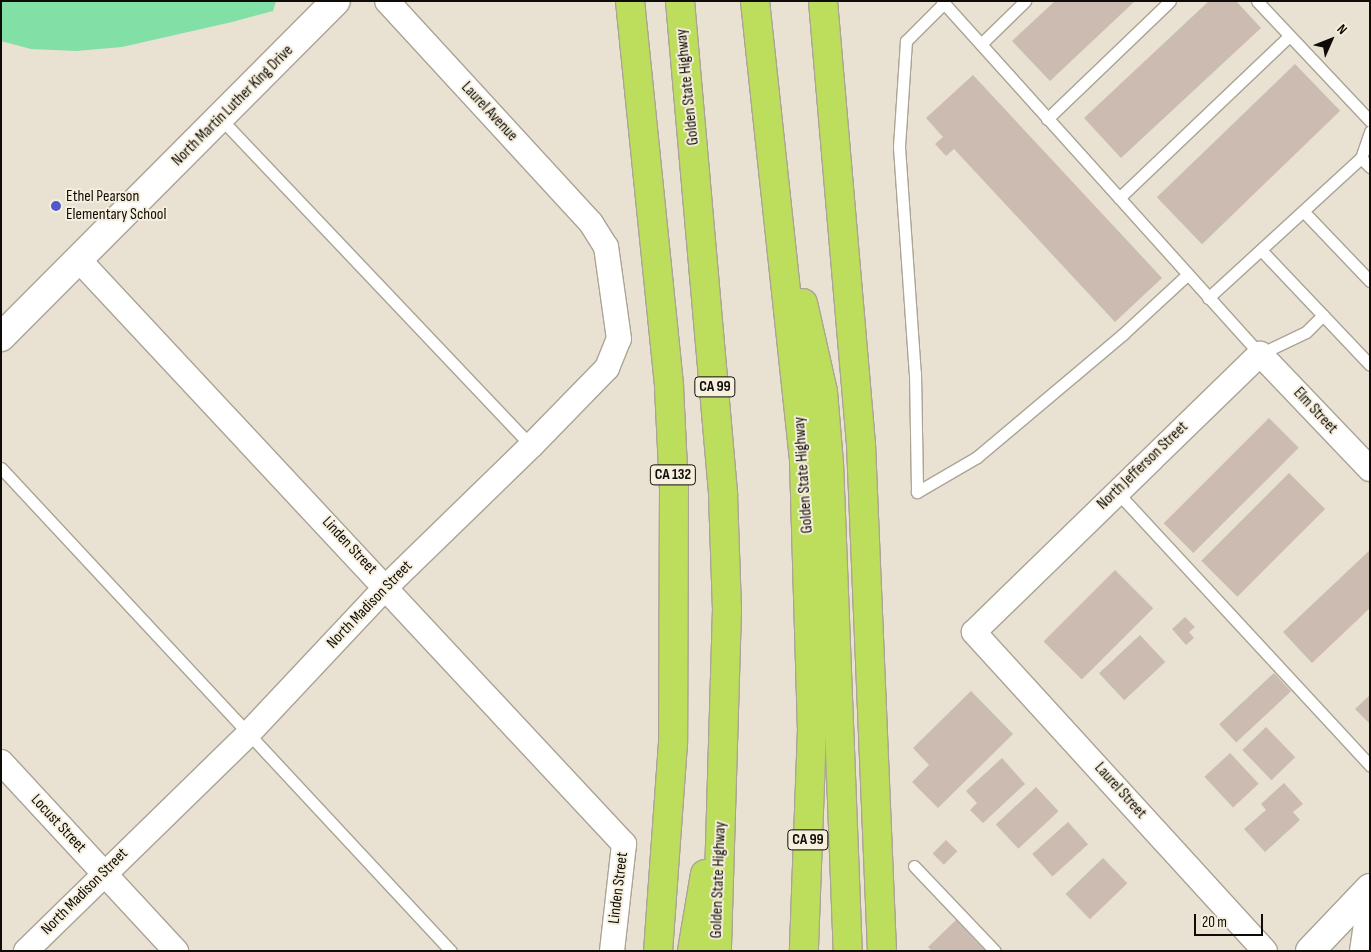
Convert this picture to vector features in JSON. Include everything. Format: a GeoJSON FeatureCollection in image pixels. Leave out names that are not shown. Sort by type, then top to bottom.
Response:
{"type":"FeatureCollection","features":[{"type":"Feature","properties":{"kind":"highway","name":"CA 132"},"geometry":{"type":"LineString","coordinates":[[630,1],[669,387],[674,488],[673,744],[658,951]]}},
{"type":"Feature","properties":{"kind":"highway","name":"Golden State Highway"},"geometry":{"type":"LineString","coordinates":[[680,1],[723,495],[727,609],[717,951]]}},
{"type":"Feature","properties":{"kind":"highway","name":"Golden State Highway"},"geometry":{"type":"LineString","coordinates":[[755,1],[803,452],[810,576],[812,729],[804,951]]}},
{"type":"Feature","properties":{"kind":"highway"},"geometry":{"type":"LineString","coordinates":[[823,1],[862,444],[882,951]]}},
{"type":"Feature","properties":{"kind":"highway"},"geometry":{"type":"LineString","coordinates":[[775,176],[823,392],[835,578],[837,731],[848,951]]}},
{"type":"Feature","properties":{"kind":"highway"},"geometry":{"type":"LineString","coordinates":[[692,951],[722,774]]}},
{"type":"Feature","properties":{"kind":"street","name":"North Martin Luther King Drive"},"geometry":{"type":"LineString","coordinates":[[1,337],[221,120],[336,1]]}},
{"type":"Feature","properties":{"kind":"street","name":"Laurel Avenue"},"geometry":{"type":"LineString","coordinates":[[387,1],[591,223]]}},
{"type":"Feature","properties":{"kind":"street","name":"North Madison Street"},"geometry":{"type":"LineString","coordinates":[[26,951],[103,872],[248,734],[387,586],[531,446],[607,368],[619,339],[606,247],[591,223]]}},
{"type":"Feature","properties":{"kind":"street","name":"Linden Street"},"geometry":{"type":"LineString","coordinates":[[79,260],[387,586],[624,844],[612,951]]}},
{"type":"Feature","properties":{"kind":"street","name":"Elm Street"},"geometry":{"type":"LineString","coordinates":[[1260,354],[1370,469]]}},
{"type":"Feature","properties":{"kind":"street","name":"North Jefferson Street"},"geometry":{"type":"LineString","coordinates":[[974,632],[1116,491],[1260,354]]}},
{"type":"Feature","properties":{"kind":"street","name":"Laurel Street"},"geometry":{"type":"LineString","coordinates":[[974,632],[1265,951]]}},
{"type":"Feature","properties":{"kind":"street","name":"Locust Street"},"geometry":{"type":"LineString","coordinates":[[1,762],[176,951]]}},
{"type":"Feature","properties":{"kind":"street"},"geometry":{"type":"LineString","coordinates":[[1310,951],[1370,888]]}},
{"type":"Feature","properties":{"kind":"street"},"geometry":{"type":"LineString","coordinates":[[1364,951],[1370,911]]}},
{"type":"Feature","properties":{"kind":"lane"},"geometry":{"type":"LineString","coordinates":[[981,44],[1025,1]]}},
{"type":"Feature","properties":{"kind":"lane"},"geometry":{"type":"LineString","coordinates":[[1047,119],[1170,1]]}},
{"type":"Feature","properties":{"kind":"lane"},"geometry":{"type":"LineString","coordinates":[[1257,1],[1370,121]]}},
{"type":"Feature","properties":{"kind":"lane"},"geometry":{"type":"LineString","coordinates":[[1187,275],[977,457],[917,492],[914,353],[899,147],[906,41],[943,2],[1260,354]]}},
{"type":"Feature","properties":{"kind":"lane"},"geometry":{"type":"LineString","coordinates":[[1119,198],[1289,36]]}},
{"type":"Feature","properties":{"kind":"lane"},"geometry":{"type":"LineString","coordinates":[[221,120],[531,446]]}},
{"type":"Feature","properties":{"kind":"lane"},"geometry":{"type":"LineString","coordinates":[[1208,298],[1361,158],[1370,132]]}},
{"type":"Feature","properties":{"kind":"lane"},"geometry":{"type":"LineString","coordinates":[[1361,158],[1370,168]]}},
{"type":"Feature","properties":{"kind":"lane"},"geometry":{"type":"LineString","coordinates":[[1303,211],[1370,281]]}},
{"type":"Feature","properties":{"kind":"lane"},"geometry":{"type":"LineString","coordinates":[[1261,250],[1370,365]]}},
{"type":"Feature","properties":{"kind":"lane","name":"North Jefferson Street"},"geometry":{"type":"LineString","coordinates":[[1260,354],[1306,332],[1323,315]]}},
{"type":"Feature","properties":{"kind":"lane"},"geometry":{"type":"LineString","coordinates":[[1,468],[451,951]]}},
{"type":"Feature","properties":{"kind":"lane"},"geometry":{"type":"LineString","coordinates":[[1116,491],[1370,765]]}},
{"type":"Feature","properties":{"kind":"lane"},"geometry":{"type":"LineString","coordinates":[[914,866],[995,951]]}},
{"type":"Feature","properties":{"kind":"shaded area"},"geometry":{"type":"Polygon","coordinates":[[[1,1],[276,1],[273,11],[232,22],[122,47],[76,51],[31,49],[1,41],[1,1]]]}},
{"type":"Feature","properties":{"kind":"building"},"geometry":{"type":"Polygon","coordinates":[[[1055,1],[1135,1],[1050,81],[1012,41],[1055,1]]]}},
{"type":"Feature","properties":{"kind":"building"},"geometry":{"type":"Polygon","coordinates":[[[1209,1],[1236,1],[1261,28],[1121,158],[1084,118],[1209,1]]]}},
{"type":"Feature","properties":{"kind":"building"},"geometry":{"type":"Polygon","coordinates":[[[1295,64],[1340,111],[1202,244],[1157,197],[1295,64]]]}},
{"type":"Feature","properties":{"kind":"building"},"geometry":{"type":"Polygon","coordinates":[[[973,75],[1162,278],[1115,322],[954,149],[946,156],[935,144],[943,137],[926,118],[973,75]]]}},
{"type":"Feature","properties":{"kind":"building"},"geometry":{"type":"Polygon","coordinates":[[[1269,418],[1299,448],[1193,553],[1164,523],[1269,418]]]}},
{"type":"Feature","properties":{"kind":"building"},"geometry":{"type":"Polygon","coordinates":[[[1289,473],[1325,509],[1237,597],[1201,561],[1289,473]]]}},
{"type":"Feature","properties":{"kind":"building"},"geometry":{"type":"Polygon","coordinates":[[[1370,550],[1370,608],[1312,663],[1283,632],[1370,550]]]}},
{"type":"Feature","properties":{"kind":"building"},"geometry":{"type":"Polygon","coordinates":[[[1115,570],[1153,608],[1082,680],[1044,641],[1115,570]]]}},
{"type":"Feature","properties":{"kind":"building"},"geometry":{"type":"Polygon","coordinates":[[[1185,617],[1195,627],[1189,632],[1194,638],[1186,645],[1172,629],[1185,617]]]}},
{"type":"Feature","properties":{"kind":"building"},"geometry":{"type":"Polygon","coordinates":[[[1140,635],[1165,662],[1124,700],[1099,673],[1140,635]]]}},
{"type":"Feature","properties":{"kind":"building"},"geometry":{"type":"Polygon","coordinates":[[[1274,673],[1291,691],[1236,742],[1219,724],[1274,673]]]}},
{"type":"Feature","properties":{"kind":"building"},"geometry":{"type":"Polygon","coordinates":[[[971,691],[1013,734],[938,808],[912,782],[929,765],[913,748],[971,691]]]}},
{"type":"Feature","properties":{"kind":"building"},"geometry":{"type":"Polygon","coordinates":[[[1370,695],[1370,724],[1355,709],[1370,695]]]}},
{"type":"Feature","properties":{"kind":"building"},"geometry":{"type":"Polygon","coordinates":[[[1266,727],[1295,757],[1271,780],[1242,750],[1266,727]]]}},
{"type":"Feature","properties":{"kind":"building"},"geometry":{"type":"Polygon","coordinates":[[[1230,753],[1259,784],[1233,808],[1204,777],[1230,753]]]}},
{"type":"Feature","properties":{"kind":"building"},"geometry":{"type":"Polygon","coordinates":[[[1002,758],[1025,784],[983,823],[970,810],[977,803],[966,791],[1002,758]]]}},
{"type":"Feature","properties":{"kind":"building"},"geometry":{"type":"Polygon","coordinates":[[[1284,783],[1303,804],[1293,812],[1300,820],[1265,852],[1244,829],[1266,810],[1261,804],[1284,783]]]}},
{"type":"Feature","properties":{"kind":"building"},"geometry":{"type":"Polygon","coordinates":[[[1036,787],[1059,811],[1018,849],[996,825],[1036,787]]]}},
{"type":"Feature","properties":{"kind":"building"},"geometry":{"type":"Polygon","coordinates":[[[1068,822],[1088,844],[1052,876],[1032,854],[1068,822]]]}},
{"type":"Feature","properties":{"kind":"building"},"geometry":{"type":"Polygon","coordinates":[[[946,840],[957,851],[944,865],[933,853],[946,840]]]}},
{"type":"Feature","properties":{"kind":"building"},"geometry":{"type":"Polygon","coordinates":[[[1103,858],[1127,883],[1090,919],[1066,894],[1103,858]]]}},
{"type":"Feature","properties":{"kind":"building"},"geometry":{"type":"Polygon","coordinates":[[[956,920],[985,951],[932,951],[928,947],[956,920]]]}},
{"type":"Feature","properties":{"kind":"place","name":"Ethel Pearson Elementary School"},"geometry":{"type":"Point","coordinates":[56,206]}}]}
